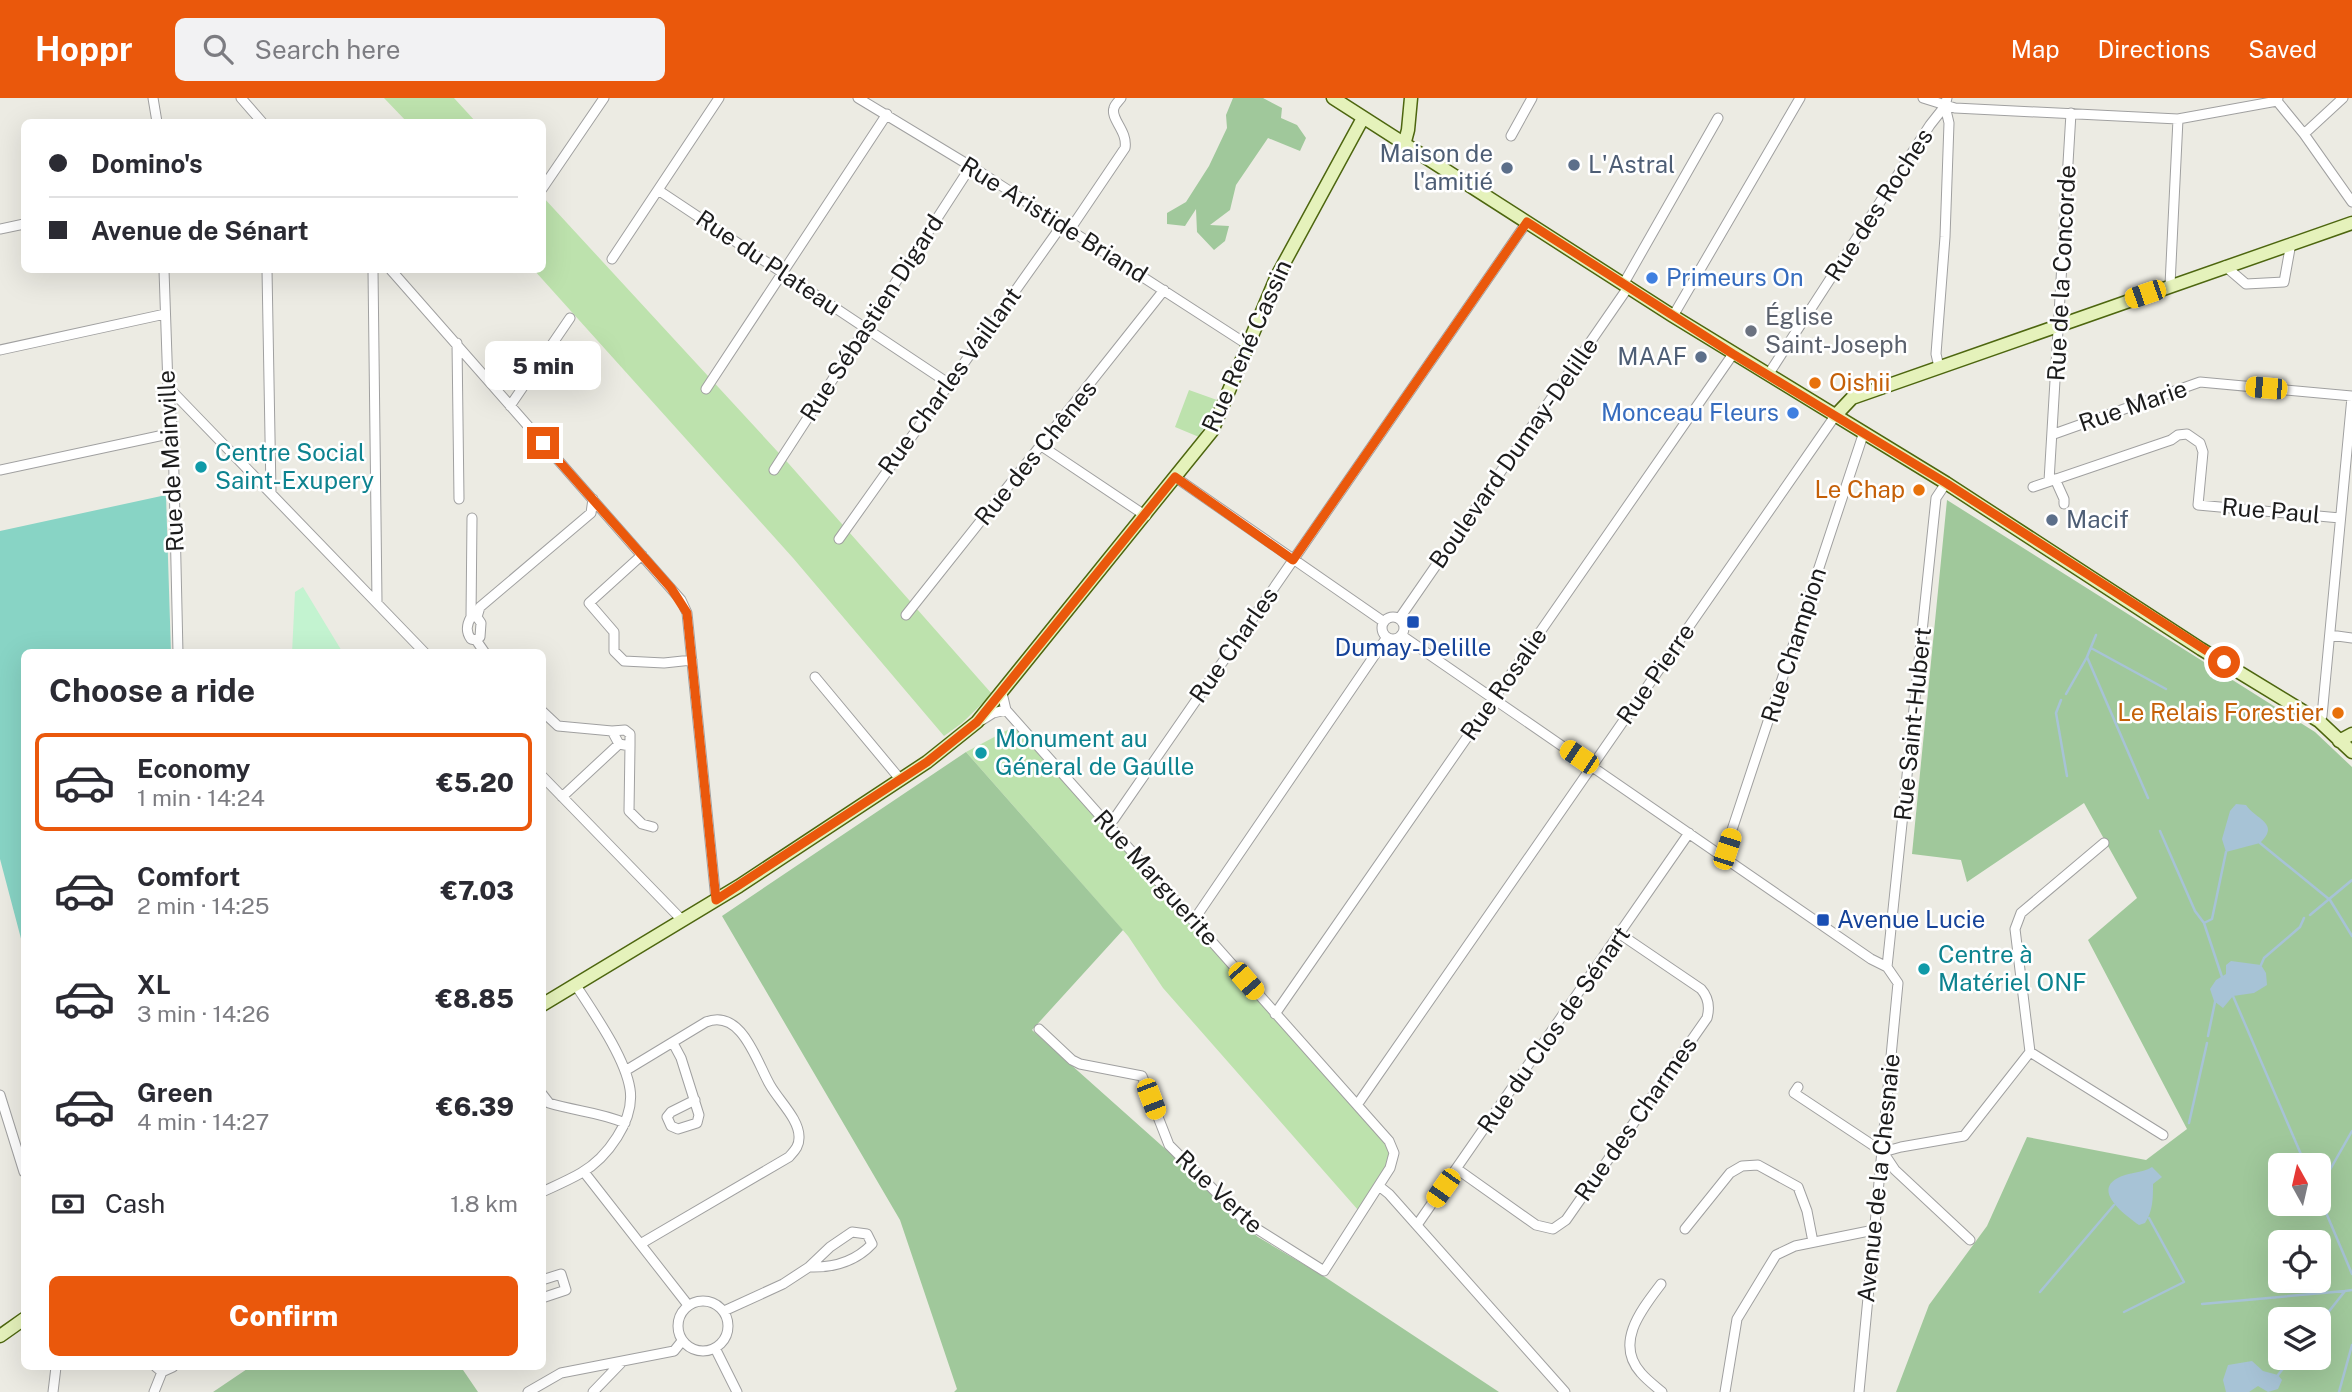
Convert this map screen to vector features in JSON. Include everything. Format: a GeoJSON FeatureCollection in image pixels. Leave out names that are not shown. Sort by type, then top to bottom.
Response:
{"type":"FeatureCollection","features":[{"type":"Feature","properties":{"kind":"main road"},"geometry":{"type":"LineString","coordinates":[[1333,98],[1733,354],[1946,483],[2319,721],[2352,752]]}},
{"type":"Feature","properties":{"kind":"main road"},"geometry":{"type":"LineString","coordinates":[[1404,145],[1411,98]]}},
{"type":"Feature","properties":{"kind":"main road","name":"Rue René Cassin"},"geometry":{"type":"LineString","coordinates":[[546,1002],[716,900],[927,762],[977,722],[1212,431],[1277,276],[1363,118]]}},
{"type":"Feature","properties":{"kind":"main road"},"geometry":{"type":"LineString","coordinates":[[1835,416],[1852,398],[2352,223]]}},
{"type":"Feature","properties":{"kind":"main road"},"geometry":{"type":"LineString","coordinates":[[2339,741],[2352,734]]}},
{"type":"Feature","properties":{"kind":"main road"},"geometry":{"type":"LineString","coordinates":[[0,1336],[21,1321]]}},
{"type":"Feature","properties":{"kind":"street"},"geometry":{"type":"LineString","coordinates":[[153,98],[156,119]]}},
{"type":"Feature","properties":{"kind":"street"},"geometry":{"type":"LineString","coordinates":[[241,98],[259,119]]}},
{"type":"Feature","properties":{"kind":"street"},"geometry":{"type":"LineString","coordinates":[[546,183],[604,98]]}},
{"type":"Feature","properties":{"kind":"street"},"geometry":{"type":"LineString","coordinates":[[612,259],[719,98]]}},
{"type":"Feature","properties":{"kind":"street","name":"Rue Aristide Briand"},"geometry":{"type":"LineString","coordinates":[[858,98],[971,166],[1248,345]]}},
{"type":"Feature","properties":{"kind":"street","name":"Rue Charles Vaillant"},"geometry":{"type":"LineString","coordinates":[[839,539],[1058,232],[1073,225],[1125,148],[1127,138],[1113,109],[1121,98]]}},
{"type":"Feature","properties":{"kind":"street"},"geometry":{"type":"LineString","coordinates":[[1511,136],[1532,98]]}},
{"type":"Feature","properties":{"kind":"street"},"geometry":{"type":"LineString","coordinates":[[1674,316],[1800,98]]}},
{"type":"Feature","properties":{"kind":"street"},"geometry":{"type":"LineString","coordinates":[[1923,98],[1966,109],[2178,119],[2277,99],[2352,202]]}},
{"type":"Feature","properties":{"kind":"street"},"geometry":{"type":"LineString","coordinates":[[2304,134],[2343,98]]}},
{"type":"Feature","properties":{"kind":"street"},"geometry":{"type":"LineString","coordinates":[[1939,367],[1936,354],[1949,123],[1946,102]]}},
{"type":"Feature","properties":{"kind":"street","name":"Rue des Roches"},"geometry":{"type":"LineString","coordinates":[[1768,375],[1946,102]]}},
{"type":"Feature","properties":{"kind":"street","name":"Rue de la Concorde"},"geometry":{"type":"LineString","coordinates":[[2052,480],[2071,113]]}},
{"type":"Feature","properties":{"kind":"street"},"geometry":{"type":"LineString","coordinates":[[706,389],[887,114]]}},
{"type":"Feature","properties":{"kind":"street","name":"Boulevard Dumay-Delille"},"geometry":{"type":"LineString","coordinates":[[1399,619],[1626,284],[1718,118]]}},
{"type":"Feature","properties":{"kind":"street"},"geometry":{"type":"LineString","coordinates":[[2170,285],[2178,119]]}},
{"type":"Feature","properties":{"kind":"street","name":"Rue Sébastien Digard"},"geometry":{"type":"LineString","coordinates":[[774,470],[971,166]]}},
{"type":"Feature","properties":{"kind":"street","name":"Rue du Plateau"},"geometry":{"type":"LineString","coordinates":[[658,190],[948,383]]}},
{"type":"Feature","properties":{"kind":"street","name":"Rue Charles"},"geometry":{"type":"LineString","coordinates":[[1108,825],[1527,222]]}},
{"type":"Feature","properties":{"kind":"street"},"geometry":{"type":"LineString","coordinates":[[0,229],[21,225]]}},
{"type":"Feature","properties":{"kind":"street"},"geometry":{"type":"LineString","coordinates":[[2225,266],[2246,284],[2284,282],[2291,243]]}},
{"type":"Feature","properties":{"kind":"street","name":"Rue de Mainville"},"geometry":{"type":"LineString","coordinates":[[164,273],[168,387],[173,433],[178,649]]}},
{"type":"Feature","properties":{"kind":"street"},"geometry":{"type":"LineString","coordinates":[[267,273],[271,492]]}},
{"type":"Feature","properties":{"kind":"street"},"geometry":{"type":"LineString","coordinates":[[373,273],[377,602]]}},
{"type":"Feature","properties":{"kind":"street"},"geometry":{"type":"LineString","coordinates":[[394,273],[676,594],[687,613],[716,900]]}},
{"type":"Feature","properties":{"kind":"street","name":"Rue des Chênes"},"geometry":{"type":"LineString","coordinates":[[906,615],[1164,290]]}},
{"type":"Feature","properties":{"kind":"street"},"geometry":{"type":"LineString","coordinates":[[0,350],[165,314]]}},
{"type":"Feature","properties":{"kind":"street"},"geometry":{"type":"LineString","coordinates":[[510,406],[570,318]]}},
{"type":"Feature","properties":{"kind":"street"},"geometry":{"type":"LineString","coordinates":[[457,343],[459,499]]}},
{"type":"Feature","properties":{"kind":"street","name":"Rue Rosalie"},"geometry":{"type":"LineString","coordinates":[[1275,1014],[1733,354]]}},
{"type":"Feature","properties":{"kind":"street","name":"Rue Marie"},"geometry":{"type":"LineString","coordinates":[[2054,434],[2200,382],[2352,396]]}},
{"type":"Feature","properties":{"kind":"street"},"geometry":{"type":"LineString","coordinates":[[168,387],[421,649]]}},
{"type":"Feature","properties":{"kind":"street"},"geometry":{"type":"LineString","coordinates":[[2319,721],[2322,716],[2352,396]]}},
{"type":"Feature","properties":{"kind":"street","name":"Rue Pierre"},"geometry":{"type":"LineString","coordinates":[[1357,1105],[1835,416]]}},
{"type":"Feature","properties":{"kind":"street","name":"Rue Champion"},"geometry":{"type":"LineString","coordinates":[[1723,857],[1864,432]]}},
{"type":"Feature","properties":{"kind":"street"},"geometry":{"type":"LineString","coordinates":[[0,470],[173,433]]}},
{"type":"Feature","properties":{"kind":"street","name":"Rue Paul"},"geometry":{"type":"LineString","coordinates":[[2052,480],[2187,434],[2200,443],[2203,452],[2198,505],[2340,518]]}},
{"type":"Feature","properties":{"kind":"street"},"geometry":{"type":"LineString","coordinates":[[1040,444],[1146,516]]}},
{"type":"Feature","properties":{"kind":"street"},"geometry":{"type":"LineString","coordinates":[[1175,477],[1384,622]]}},
{"type":"Feature","properties":{"kind":"street"},"geometry":{"type":"LineString","coordinates":[[2033,487],[2052,480],[2064,499],[2064,504]]}},
{"type":"Feature","properties":{"kind":"street","name":"Rue Saint-Hubert"},"geometry":{"type":"LineString","coordinates":[[1887,967],[1936,498],[1946,483]]}},
{"type":"Feature","properties":{"kind":"street"},"geometry":{"type":"LineString","coordinates":[[474,617],[480,607],[592,513],[593,499]]}},
{"type":"Feature","properties":{"kind":"street"},"geometry":{"type":"LineString","coordinates":[[472,518],[474,617],[481,623],[480,637],[476,640],[482,649]]}},
{"type":"Feature","properties":{"kind":"street"},"geometry":{"type":"LineString","coordinates":[[2339,531],[2352,532]]}},
{"type":"Feature","properties":{"kind":"street"},"geometry":{"type":"LineString","coordinates":[[642,555],[589,603],[614,632],[614,651],[624,661],[664,663],[692,660]]}},
{"type":"Feature","properties":{"kind":"street"},"geometry":{"type":"LineString","coordinates":[[1392,617],[1399,619],[1404,628],[1401,635],[1396,638],[1387,637],[1382,629],[1384,622],[1392,617]]}},
{"type":"Feature","properties":{"kind":"street"},"geometry":{"type":"LineString","coordinates":[[1401,635],[1887,967]]}},
{"type":"Feature","properties":{"kind":"street"},"geometry":{"type":"LineString","coordinates":[[2330,635],[2352,638]]}},
{"type":"Feature","properties":{"kind":"street"},"geometry":{"type":"LineString","coordinates":[[1192,918],[1206,903],[1387,637]]}},
{"type":"Feature","properties":{"kind":"street"},"geometry":{"type":"LineString","coordinates":[[815,677],[900,779]]}},
{"type":"Feature","properties":{"kind":"street","name":"Rue Marguerite"},"geometry":{"type":"LineString","coordinates":[[1002,693],[1006,710],[1389,1141],[1394,1153],[1390,1168],[1378,1186]]}},
{"type":"Feature","properties":{"kind":"street"},"geometry":{"type":"LineString","coordinates":[[977,722],[993,713],[1006,710]]}},
{"type":"Feature","properties":{"kind":"street"},"geometry":{"type":"LineString","coordinates":[[546,715],[558,726],[629,731],[629,811],[642,824],[653,827]]}},
{"type":"Feature","properties":{"kind":"street"},"geometry":{"type":"LineString","coordinates":[[612,730],[619,744]]}},
{"type":"Feature","properties":{"kind":"street"},"geometry":{"type":"LineString","coordinates":[[619,744],[630,746]]}},
{"type":"Feature","properties":{"kind":"street"},"geometry":{"type":"LineString","coordinates":[[562,797],[619,744]]}},
{"type":"Feature","properties":{"kind":"street"},"geometry":{"type":"LineString","coordinates":[[546,780],[682,920]]}},
{"type":"Feature","properties":{"kind":"street","name":"Rue du Clos de Sénart"},"geometry":{"type":"LineString","coordinates":[[1417,1225],[1689,832]]}},
{"type":"Feature","properties":{"kind":"street"},"geometry":{"type":"LineString","coordinates":[[1883,1153],[1900,1147],[1964,1136],[2029,1052],[2015,929],[2021,913],[2105,843]]}},
{"type":"Feature","properties":{"kind":"street","name":"Rue des Charmes"},"geometry":{"type":"LineString","coordinates":[[1457,1169],[1536,1225],[1553,1229],[1566,1220],[1699,1030],[1709,1010],[1707,996],[1701,989],[1620,934]]}},
{"type":"Feature","properties":{"kind":"street","name":"Avenue de la Chesnaie"},"geometry":{"type":"LineString","coordinates":[[1859,1392],[1898,983],[1887,967]]}},
{"type":"Feature","properties":{"kind":"street"},"geometry":{"type":"LineString","coordinates":[[546,1190],[584,1172],[616,1140],[631,1106],[625,1071],[608,1036],[575,985]]}},
{"type":"Feature","properties":{"kind":"street"},"geometry":{"type":"LineString","coordinates":[[625,1071],[714,1019],[721,1020],[734,1026],[748,1041],[770,1086],[797,1126],[799,1137],[797,1148],[789,1157],[642,1243]]}},
{"type":"Feature","properties":{"kind":"street","name":"Rue Verte"},"geometry":{"type":"LineString","coordinates":[[1039,1029],[1072,1060],[1080,1064],[1142,1076],[1169,1145],[1246,1222],[1324,1271],[1378,1186]]}},
{"type":"Feature","properties":{"kind":"street"},"geometry":{"type":"LineString","coordinates":[[673,1043],[695,1100]]}},
{"type":"Feature","properties":{"kind":"street"},"geometry":{"type":"LineString","coordinates":[[2029,1052],[2163,1135]]}},
{"type":"Feature","properties":{"kind":"street"},"geometry":{"type":"LineString","coordinates":[[1798,1087],[1794,1093],[1883,1153],[1895,1170],[1970,1240]]}},
{"type":"Feature","properties":{"kind":"street"},"geometry":{"type":"LineString","coordinates":[[0,1095],[21,1162]]}},
{"type":"Feature","properties":{"kind":"street"},"geometry":{"type":"LineString","coordinates":[[546,1099],[549,1103],[568,1109],[605,1114],[625,1123]]}},
{"type":"Feature","properties":{"kind":"street"},"geometry":{"type":"LineString","coordinates":[[1685,1229],[1730,1173],[1742,1166],[1758,1165],[1798,1187],[1807,1210],[1813,1242]]}},
{"type":"Feature","properties":{"kind":"street"},"geometry":{"type":"LineString","coordinates":[[584,1172],[688,1305]]}},
{"type":"Feature","properties":{"kind":"street"},"geometry":{"type":"LineString","coordinates":[[1378,1186],[1417,1225],[1565,1392]]}},
{"type":"Feature","properties":{"kind":"street"},"geometry":{"type":"LineString","coordinates":[[1725,1392],[1737,1319],[1776,1255],[1795,1246],[1874,1230]]}},
{"type":"Feature","properties":{"kind":"street"},"geometry":{"type":"LineString","coordinates":[[724,1311],[783,1284],[852,1232],[866,1234],[872,1244],[863,1254],[842,1264],[828,1268],[809,1267]]}},
{"type":"Feature","properties":{"kind":"street"},"geometry":{"type":"LineString","coordinates":[[546,1279],[561,1275],[566,1290],[546,1297]]}},
{"type":"Feature","properties":{"kind":"street"},"geometry":{"type":"LineString","coordinates":[[1661,1284],[1641,1310],[1630,1338],[1631,1357],[1640,1373],[1662,1392]]}},
{"type":"Feature","properties":{"kind":"street"},"geometry":{"type":"LineString","coordinates":[[696,1301],[709,1301],[724,1311],[728,1319],[727,1335],[715,1348],[699,1351],[682,1341],[677,1325],[680,1314],[688,1305],[696,1301]]}},
{"type":"Feature","properties":{"kind":"street"},"geometry":{"type":"LineString","coordinates":[[528,1392],[561,1373],[674,1352],[682,1341]]}},
{"type":"Feature","properties":{"kind":"street"},"geometry":{"type":"LineString","coordinates":[[715,1348],[737,1392]]}},
{"type":"Feature","properties":{"kind":"street"},"geometry":{"type":"LineString","coordinates":[[593,1392],[621,1363]]}},
{"type":"Feature","properties":{"kind":"street"},"geometry":{"type":"LineString","coordinates":[[52,1392],[56,1370]]}},
{"type":"Feature","properties":{"kind":"street"},"geometry":{"type":"LineString","coordinates":[[154,1392],[159,1370]]}},
{"type":"Feature","properties":{"kind":"green space"},"geometry":{"type":"Polygon","coordinates":[[[384,98],[454,98],[473,119],[404,119],[384,98]]]}},
{"type":"Feature","properties":{"kind":"green space"},"geometry":{"type":"Polygon","coordinates":[[[1233,98],[1263,98],[1282,108],[1281,118],[1297,125],[1306,138],[1300,151],[1268,138],[1236,185],[1230,210],[1210,225],[1229,226],[1225,241],[1214,250],[1197,232],[1196,209],[1185,226],[1167,224],[1167,213],[1186,202],[1209,166],[1227,128],[1226,115],[1233,98]]]}},
{"type":"Feature","properties":{"kind":"green space"},"geometry":{"type":"Polygon","coordinates":[[[546,200],[789,464],[992,694],[944,736],[793,558],[537,273],[546,273],[546,200]]]}},
{"type":"Feature","properties":{"kind":"green space"},"geometry":{"type":"Polygon","coordinates":[[[1189,390],[1217,400],[1199,437],[1175,427],[1189,390]]]}},
{"type":"Feature","properties":{"kind":"green space"},"geometry":{"type":"Polygon","coordinates":[[[1947,500],[2315,732],[2352,767],[2352,1392],[1896,1392],[1929,1305],[1987,1226],[2027,1137],[2146,1160],[2187,1129],[2088,940],[2137,898],[2084,803],[1967,882],[1961,860],[1912,854],[1947,500]]]}},
{"type":"Feature","properties":{"kind":"green space"},"geometry":{"type":"Polygon","coordinates":[[[303,587],[341,649],[292,649],[295,592],[303,587]]]}},
{"type":"Feature","properties":{"kind":"green space"},"geometry":{"type":"Polygon","coordinates":[[[1015,726],[1389,1148],[1389,1162],[1358,1210],[1163,988],[1128,936],[966,752],[1015,726]]]}},
{"type":"Feature","properties":{"kind":"green space"},"geometry":{"type":"Polygon","coordinates":[[[966,752],[1123,930],[1032,1030],[1189,1170],[1235,1218],[1258,1237],[1325,1277],[1499,1392],[954,1392],[957,1389],[900,1220],[722,916],[966,752]]]}},
{"type":"Feature","properties":{"kind":"green space"},"geometry":{"type":"Polygon","coordinates":[[[246,1370],[463,1370],[478,1392],[213,1392],[246,1370]]]}},
{"type":"Feature","properties":{"kind":"shaded area"},"geometry":{"type":"Polygon","coordinates":[[[166,495],[171,649],[21,649],[21,939],[0,859],[0,531],[166,495]]]}},
{"type":"Feature","properties":{"kind":"shaded area"},"geometry":{"type":"Polygon","coordinates":[[[2236,804],[2246,805],[2264,822],[2268,831],[2260,843],[2226,852],[2222,839],[2230,811],[2236,804]]]}},
{"type":"Feature","properties":{"kind":"shaded area"},"geometry":{"type":"Polygon","coordinates":[[[2231,961],[2261,965],[2266,973],[2267,985],[2254,993],[2233,996],[2223,1008],[2214,1001],[2210,989],[2216,980],[2226,974],[2226,965],[2231,961]]]}},
{"type":"Feature","properties":{"kind":"shaded area"},"geometry":{"type":"Polygon","coordinates":[[[2152,1167],[2162,1177],[2153,1184],[2150,1214],[2145,1223],[2139,1225],[2117,1207],[2109,1193],[2109,1186],[2114,1180],[2125,1175],[2152,1167]]]}},
{"type":"Feature","properties":{"kind":"shaded area"},"geometry":{"type":"Polygon","coordinates":[[[2252,1361],[2263,1371],[2278,1375],[2282,1380],[2278,1389],[2268,1392],[2258,1386],[2249,1392],[2226,1392],[2223,1380],[2228,1365],[2252,1361]]]}},
{"type":"Feature","properties":{"kind":"waterway"},"geometry":{"type":"LineString","coordinates":[[2066,694],[2096,635]]}},
{"type":"Feature","properties":{"kind":"waterway"},"geometry":{"type":"LineString","coordinates":[[2091,648],[2166,689]]}},
{"type":"Feature","properties":{"kind":"waterway"},"geometry":{"type":"LineString","coordinates":[[2087,657],[2148,798]]}},
{"type":"Feature","properties":{"kind":"waterway"},"geometry":{"type":"LineString","coordinates":[[2061,700],[2056,713],[2067,776]]}},
{"type":"Feature","properties":{"kind":"waterway"},"geometry":{"type":"LineString","coordinates":[[2160,831],[2195,911],[2204,923],[2222,977]]}},
{"type":"Feature","properties":{"kind":"waterway"},"geometry":{"type":"LineString","coordinates":[[2260,843],[2330,900],[2352,936]]}},
{"type":"Feature","properties":{"kind":"waterway"},"geometry":{"type":"LineString","coordinates":[[2204,923],[2212,919],[2226,852]]}},
{"type":"Feature","properties":{"kind":"waterway"},"geometry":{"type":"LineString","coordinates":[[2310,915],[2352,880]]}},
{"type":"Feature","properties":{"kind":"waterway"},"geometry":{"type":"LineString","coordinates":[[2261,965],[2264,958],[2300,927],[2304,918]]}},
{"type":"Feature","properties":{"kind":"waterway"},"geometry":{"type":"LineString","coordinates":[[2233,996],[2300,1153]]}},
{"type":"Feature","properties":{"kind":"waterway"},"geometry":{"type":"LineString","coordinates":[[2208,1036],[2215,1002]]}},
{"type":"Feature","properties":{"kind":"waterway"},"geometry":{"type":"LineString","coordinates":[[2189,1123],[2207,1043]]}},
{"type":"Feature","properties":{"kind":"waterway"},"geometry":{"type":"LineString","coordinates":[[2331,1168],[2352,1131]]}},
{"type":"Feature","properties":{"kind":"waterway"},"geometry":{"type":"LineString","coordinates":[[2040,1292],[2114,1205]]}},
{"type":"Feature","properties":{"kind":"waterway"},"geometry":{"type":"LineString","coordinates":[[2327,1216],[2352,1274]]}},
{"type":"Feature","properties":{"kind":"waterway"},"geometry":{"type":"LineString","coordinates":[[2124,1312],[2184,1282],[2149,1218]]}},
{"type":"Feature","properties":{"kind":"waterway"},"geometry":{"type":"LineString","coordinates":[[2331,1309],[2345,1291],[2352,1290]]}},
{"type":"Feature","properties":{"kind":"waterway"},"geometry":{"type":"LineString","coordinates":[[2202,1304],[2345,1291]]}},
{"type":"Feature","properties":{"kind":"waterway"},"geometry":{"type":"LineString","coordinates":[[2339,1392],[2352,1345]]}},
{"type":"Feature","properties":{"kind":"waterway"},"geometry":{"type":"LineString","coordinates":[[2278,1375],[2282,1370]]}},
{"type":"Feature","properties":{"kind":"place","name":"L'Astral"},"geometry":{"type":"Point","coordinates":[1574,165]}},
{"type":"Feature","properties":{"kind":"place","name":"Maison de l'amitié"},"geometry":{"type":"Point","coordinates":[1507,168]}},
{"type":"Feature","properties":{"kind":"place","name":"Primeurs On"},"geometry":{"type":"Point","coordinates":[1652,278]}},
{"type":"Feature","properties":{"kind":"place","name":"Église Saint-Joseph"},"geometry":{"type":"Point","coordinates":[1751,331]}},
{"type":"Feature","properties":{"kind":"place","name":"MAAF"},"geometry":{"type":"Point","coordinates":[1701,357]}},
{"type":"Feature","properties":{"kind":"place","name":"Oishii"},"geometry":{"type":"Point","coordinates":[1815,383]}},
{"type":"Feature","properties":{"kind":"place","name":"Monceau Fleurs"},"geometry":{"type":"Point","coordinates":[1793,413]}},
{"type":"Feature","properties":{"kind":"place","name":"Centre Social Saint-Exupery"},"geometry":{"type":"Point","coordinates":[201,467]}},
{"type":"Feature","properties":{"kind":"place","name":"Le Chap"},"geometry":{"type":"Point","coordinates":[1919,490]}},
{"type":"Feature","properties":{"kind":"place","name":"Macif"},"geometry":{"type":"Point","coordinates":[2052,520]}},
{"type":"Feature","properties":{"kind":"place","name":"Dumay-Delille"},"geometry":{"type":"Point","coordinates":[1413,622]}},
{"type":"Feature","properties":{"kind":"place","name":"Le Relais Forestier"},"geometry":{"type":"Point","coordinates":[2338,713]}},
{"type":"Feature","properties":{"kind":"place","name":"Monument au Géneral de Gaulle"},"geometry":{"type":"Point","coordinates":[981,753]}},
{"type":"Feature","properties":{"kind":"place","name":"Avenue Lucie"},"geometry":{"type":"Point","coordinates":[1823,920]}},
{"type":"Feature","properties":{"kind":"place","name":"Centre à Matériel ONF"},"geometry":{"type":"Point","coordinates":[1924,969]}},
{"type":"Feature","properties":{"kind":"route"},"geometry":{"type":"LineString","coordinates":[[543,443],[671,588],[687,613],[716,900],[927,762],[977,722],[1175,477],[1293,560],[1527,222],[1733,354],[1946,483],[2224,662]]}}]}
